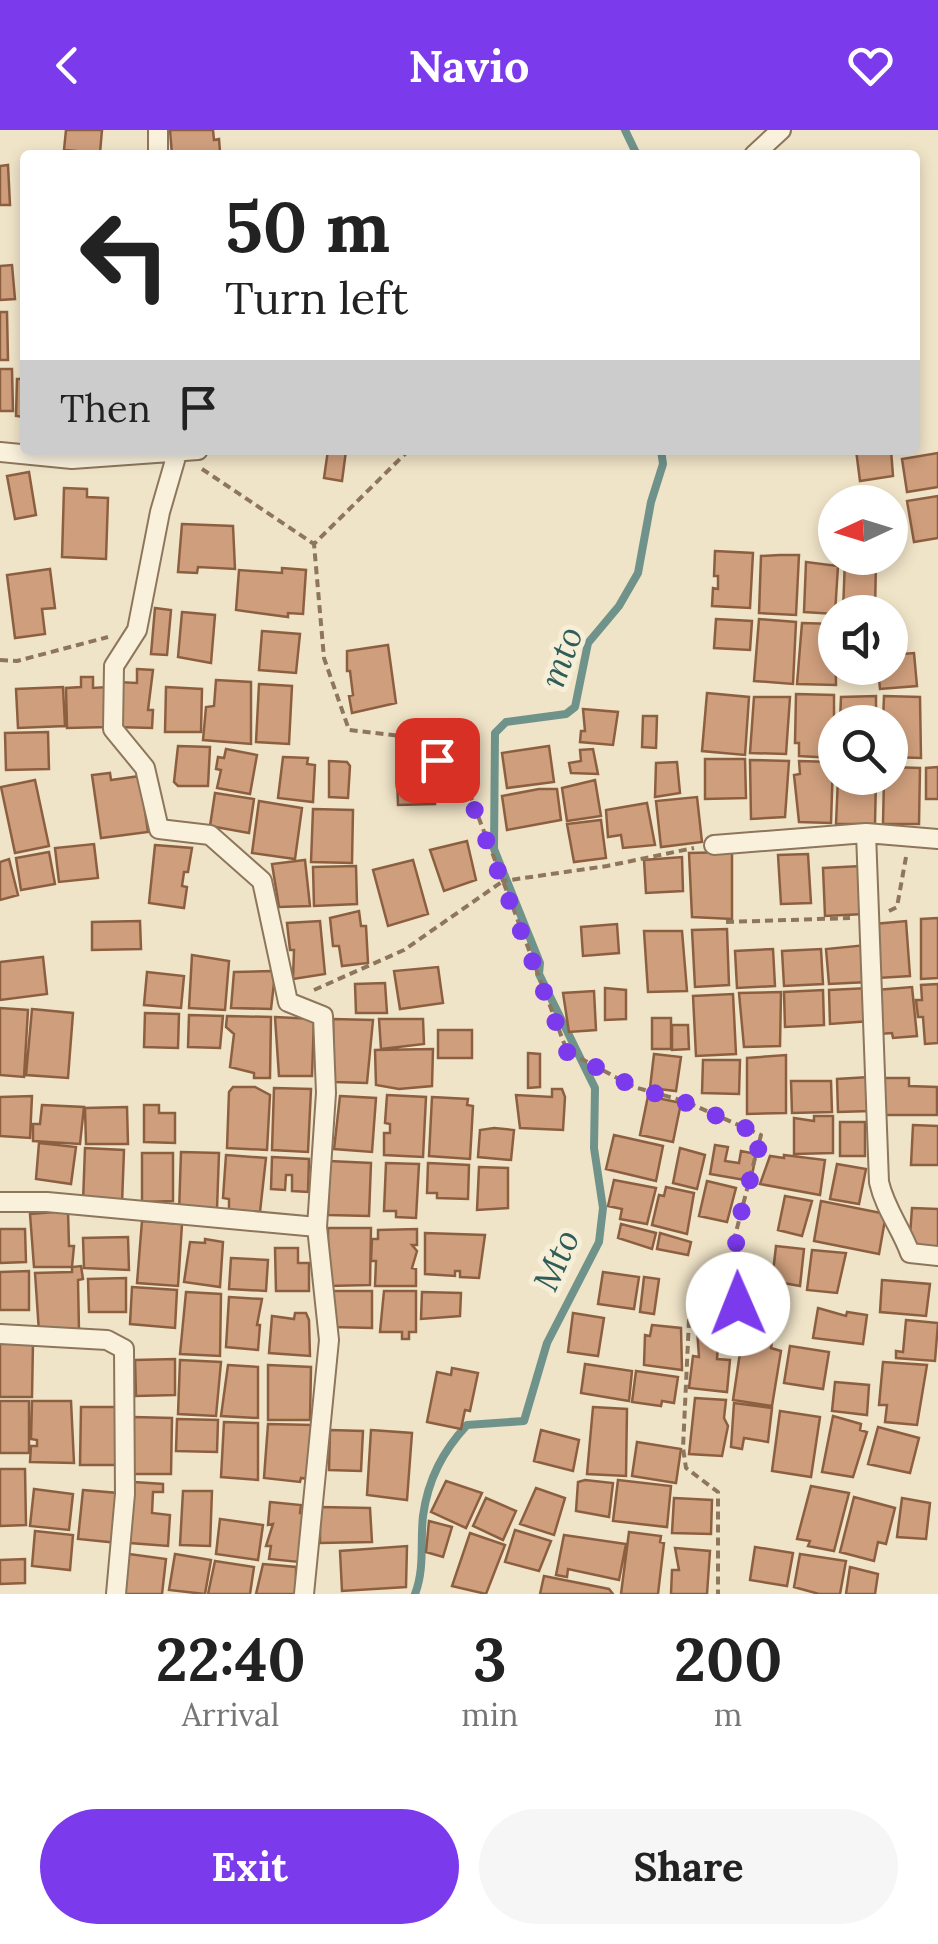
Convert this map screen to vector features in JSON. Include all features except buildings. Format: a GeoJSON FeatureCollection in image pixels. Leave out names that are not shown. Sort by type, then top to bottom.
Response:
{"type":"FeatureCollection","features":[{"type":"Feature","properties":{"kind":"street"},"geometry":{"type":"LineString","coordinates":[[760,150],[782,130]]}},
{"type":"Feature","properties":{"kind":"street"},"geometry":{"type":"LineString","coordinates":[[31,455],[72,459],[133,455]]}},
{"type":"Feature","properties":{"kind":"street"},"geometry":{"type":"LineString","coordinates":[[177,455],[160,512],[137,630],[114,666],[113,729],[145,768],[159,829],[210,836],[262,880],[288,1002],[323,1016],[326,1093],[317,1227],[329,1340],[304,1594]]}},
{"type":"Feature","properties":{"kind":"street"},"geometry":{"type":"LineString","coordinates":[[866,833],[879,1182],[883,1202],[902,1231],[910,1253],[938,1256]]}},
{"type":"Feature","properties":{"kind":"street"},"geometry":{"type":"LineString","coordinates":[[714,845],[866,833],[938,839]]}},
{"type":"Feature","properties":{"kind":"street"},"geometry":{"type":"LineString","coordinates":[[0,1202],[47,1202],[317,1227]]}},
{"type":"Feature","properties":{"kind":"street"},"geometry":{"type":"LineString","coordinates":[[0,1334],[107,1340],[124,1349],[125,1494],[116,1594]]}},
{"type":"Feature","properties":{"kind":"path"},"geometry":{"type":"LineString","coordinates":[[182,455],[314,544]]}},
{"type":"Feature","properties":{"kind":"path"},"geometry":{"type":"LineString","coordinates":[[314,544],[403,455]]}},
{"type":"Feature","properties":{"kind":"path"},"geometry":{"type":"LineString","coordinates":[[314,544],[324,658],[349,730],[409,737],[464,782],[567,1052],[634,1087],[684,1102],[762,1135],[735,1236],[742,1279],[735,1329],[689,1320],[682,1448],[686,1468],[718,1492],[718,1594]]}},
{"type":"Feature","properties":{"kind":"path"},"geometry":{"type":"LineString","coordinates":[[0,660],[17,661],[137,630]]}},
{"type":"Feature","properties":{"kind":"path"},"geometry":{"type":"LineString","coordinates":[[726,922],[870,917],[897,908],[910,838]]}},
{"type":"Feature","properties":{"kind":"path"},"geometry":{"type":"LineString","coordinates":[[288,1002],[404,950],[503,881],[714,845]]}},
{"type":"Feature","properties":{"kind":"waterway","name":"mto"},"geometry":{"type":"LineString","coordinates":[[625,130],[635,150]]}},
{"type":"Feature","properties":{"kind":"waterway","name":"Mto"},"geometry":{"type":"LineString","coordinates":[[415,1594],[425,1503],[438,1466],[467,1425],[524,1421],[547,1343],[599,1242],[603,1208],[594,1148],[595,1088],[539,974],[540,963],[494,849],[495,733],[506,722],[566,714],[575,707],[588,643],[619,606],[638,573],[651,502],[663,464],[662,455]]}},
{"type":"Feature","properties":{"kind":"route"},"geometry":{"type":"LineString","coordinates":[[437,760],[464,782],[567,1052],[634,1087],[684,1102],[762,1135],[735,1236],[742,1279],[738,1304]]}}]}
